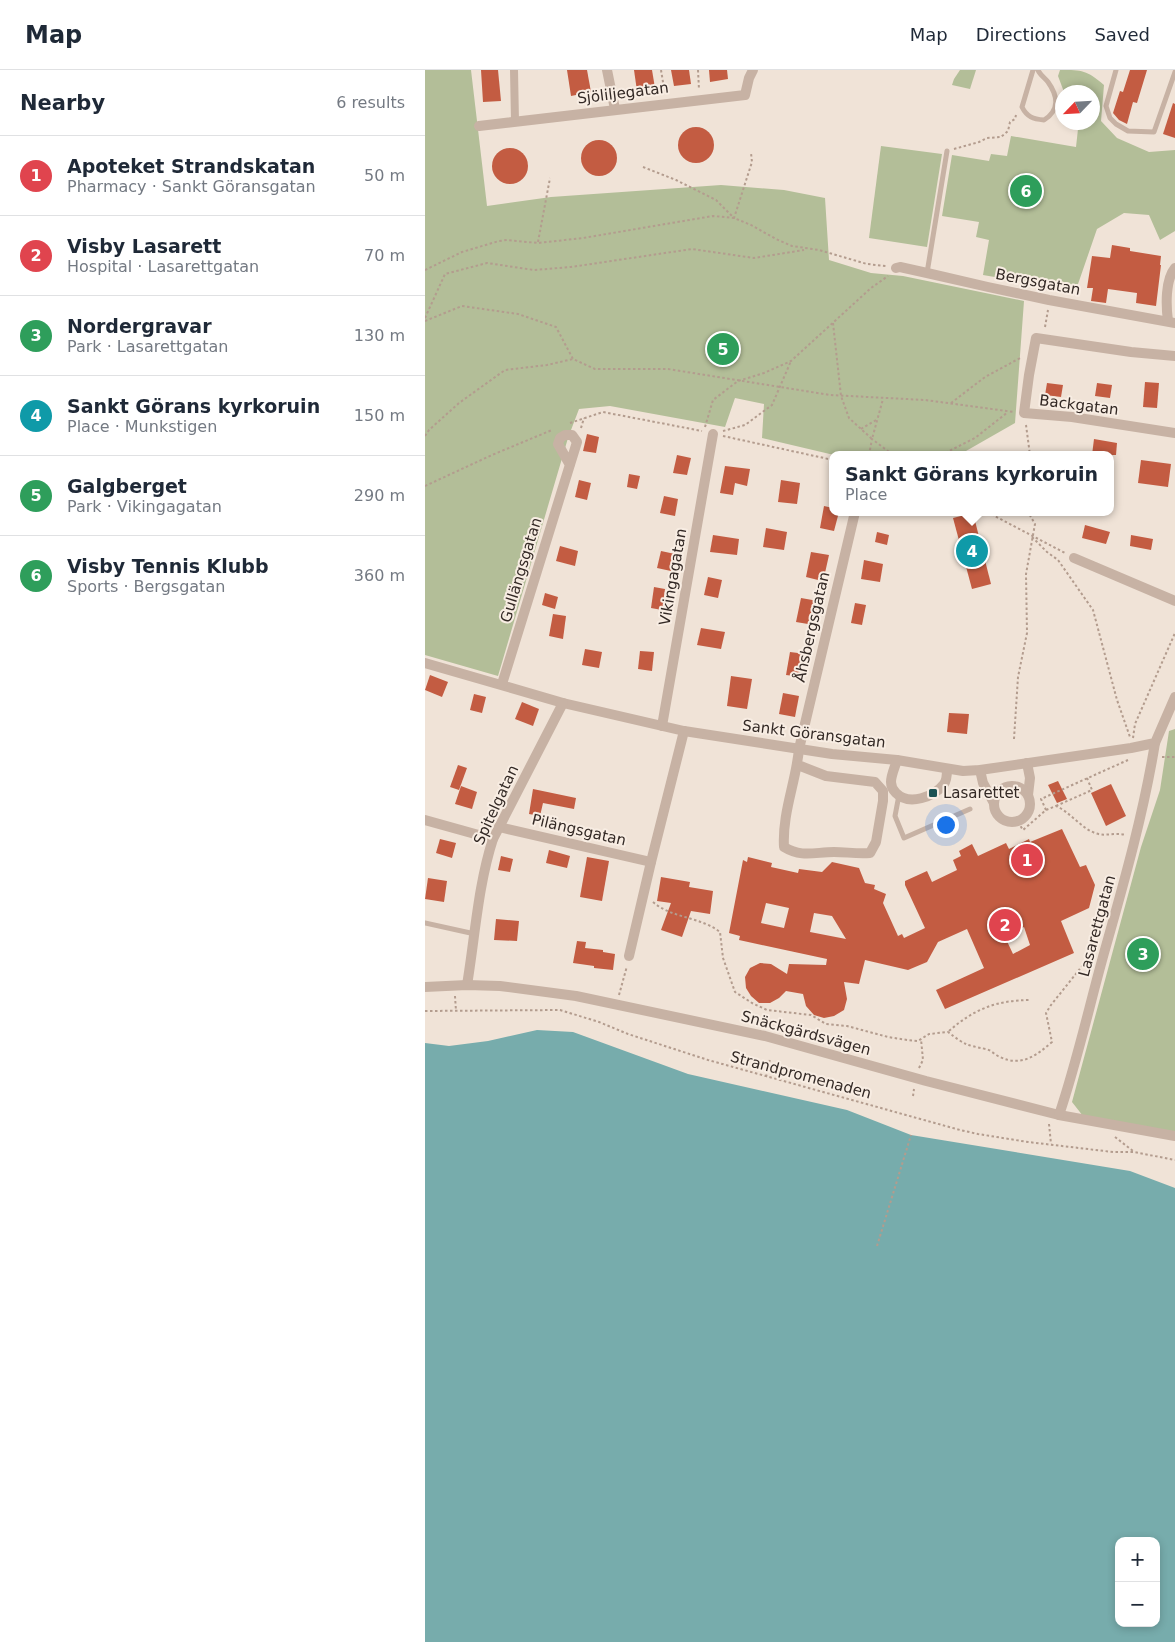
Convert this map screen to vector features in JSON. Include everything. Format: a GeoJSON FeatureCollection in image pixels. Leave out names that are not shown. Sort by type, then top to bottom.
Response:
{"type":"FeatureCollection","features":[{"type":"Feature","properties":{"kind":"street"},"geometry":{"type":"LineString","coordinates":[[514,70],[515,120]]}},
{"type":"Feature","properties":{"kind":"street"},"geometry":{"type":"LineString","coordinates":[[607,70],[615,110]]}},
{"type":"Feature","properties":{"kind":"street","name":"Sjöliljegatan"},"geometry":{"type":"LineString","coordinates":[[479,126],[515,120],[745,95],[753,70]]}},
{"type":"Feature","properties":{"kind":"street","name":"Bergsgatan"},"geometry":{"type":"LineString","coordinates":[[896,268],[900,267],[1049,300],[1171,322]]}},
{"type":"Feature","properties":{"kind":"street"},"geometry":{"type":"LineString","coordinates":[[1171,322],[1166,302],[1171,273],[1175,268]]}},
{"type":"Feature","properties":{"kind":"street"},"geometry":{"type":"LineString","coordinates":[[1040,339],[1131,352],[1175,356]]}},
{"type":"Feature","properties":{"kind":"street","name":"Backgatan"},"geometry":{"type":"LineString","coordinates":[[1040,339],[1033,350],[1025,413],[1072,417],[1175,432]]}},
{"type":"Feature","properties":{"kind":"street","name":"Vikingagatan"},"geometry":{"type":"LineString","coordinates":[[662,726],[708,433]]}},
{"type":"Feature","properties":{"kind":"street","name":"Gullängsgatan"},"geometry":{"type":"LineString","coordinates":[[502,684],[570,465]]}},
{"type":"Feature","properties":{"kind":"street","name":"Åhsbergsgatan"},"geometry":{"type":"LineString","coordinates":[[797,765],[827,776],[875,782],[883,791],[876,842],[870,853],[793,853],[784,847],[783,831],[799,749],[854,516]]}},
{"type":"Feature","properties":{"kind":"street"},"geometry":{"type":"LineString","coordinates":[[1074,558],[1175,601]]}},
{"type":"Feature","properties":{"kind":"street","name":"Sankt Göransgatan"},"geometry":{"type":"LineString","coordinates":[[425,663],[563,703],[684,731],[799,749],[897,760],[963,771],[1155,743]]}},
{"type":"Feature","properties":{"kind":"street"},"geometry":{"type":"LineString","coordinates":[[1155,743],[1175,697]]}},
{"type":"Feature","properties":{"kind":"street","name":"Spitelgatan"},"geometry":{"type":"LineString","coordinates":[[467,985],[488,853],[499,827],[563,703]]}},
{"type":"Feature","properties":{"kind":"street"},"geometry":{"type":"LineString","coordinates":[[629,956],[684,731]]}},
{"type":"Feature","properties":{"kind":"street","name":"Lasarettgatan"},"geometry":{"type":"LineString","coordinates":[[1055,1114],[1072,1076],[1115,918],[1135,838],[1155,743]]}},
{"type":"Feature","properties":{"kind":"street"},"geometry":{"type":"LineString","coordinates":[[897,760],[891,783],[893,790],[910,800],[932,794],[945,783],[947,769]]}},
{"type":"Feature","properties":{"kind":"street"},"geometry":{"type":"LineString","coordinates":[[1027,763],[1030,778],[1028,795]]}},
{"type":"Feature","properties":{"kind":"street"},"geometry":{"type":"LineString","coordinates":[[980,770],[983,783],[994,803],[997,815],[1007,822],[1018,822],[1025,818],[1030,811],[1031,803],[1028,795],[1021,788],[1013,786],[1003,788],[996,794],[994,803]]}},
{"type":"Feature","properties":{"kind":"street"},"geometry":{"type":"LineString","coordinates":[[425,820],[493,839]]}},
{"type":"Feature","properties":{"kind":"street","name":"Pilängsgatan"},"geometry":{"type":"LineString","coordinates":[[499,827],[651,862]]}},
{"type":"Feature","properties":{"kind":"street","name":"Snäckgärdsvägen"},"geometry":{"type":"LineString","coordinates":[[425,987],[467,985],[527,989],[617,1004],[765,1036],[926,1081],[1055,1114],[1175,1136]]}},
{"type":"Feature","properties":{"kind":"lane"},"geometry":{"type":"LineString","coordinates":[[1033,70],[1022,107],[1026,115],[1044,120],[1053,113],[1056,107],[1056,99],[1052,89],[1038,70]]}},
{"type":"Feature","properties":{"kind":"lane"},"geometry":{"type":"LineString","coordinates":[[1116,70],[1106,106],[1110,118],[1128,131],[1154,132],[1175,72]]}},
{"type":"Feature","properties":{"kind":"lane"},"geometry":{"type":"LineString","coordinates":[[927,273],[947,151]]}},
{"type":"Feature","properties":{"kind":"lane"},"geometry":{"type":"LineString","coordinates":[[899,795],[895,816],[904,838],[969,809]]}},
{"type":"Feature","properties":{"kind":"lane"},"geometry":{"type":"LineString","coordinates":[[425,924],[475,934]]}},
{"type":"Feature","properties":{"kind":"path"},"geometry":{"type":"LineString","coordinates":[[661,70],[667,104]]}},
{"type":"Feature","properties":{"kind":"path"},"geometry":{"type":"LineString","coordinates":[[698,70],[700,100]]}},
{"type":"Feature","properties":{"kind":"path"},"geometry":{"type":"LineString","coordinates":[[947,151],[987,138],[1001,137],[1008,131],[1010,122],[1015,119],[1018,110],[1022,107]]}},
{"type":"Feature","properties":{"kind":"path"},"geometry":{"type":"LineString","coordinates":[[734,218],[752,162],[751,153]]}},
{"type":"Feature","properties":{"kind":"path"},"geometry":{"type":"LineString","coordinates":[[643,167],[676,180],[716,200],[734,218]]}},
{"type":"Feature","properties":{"kind":"path"},"geometry":{"type":"LineString","coordinates":[[538,243],[550,178]]}},
{"type":"Feature","properties":{"kind":"path"},"geometry":{"type":"LineString","coordinates":[[425,270],[462,252],[499,241],[538,243],[583,238],[713,216],[734,218],[751,225],[776,240],[792,246],[819,250],[867,264],[896,268]]}},
{"type":"Feature","properties":{"kind":"path"},"geometry":{"type":"LineString","coordinates":[[425,320],[445,274],[487,263],[534,270],[571,267],[692,249],[754,258],[809,249]]}},
{"type":"Feature","properties":{"kind":"path"},"geometry":{"type":"LineString","coordinates":[[708,433],[713,400],[738,381],[764,373],[791,361],[881,281]]}},
{"type":"Feature","properties":{"kind":"path"},"geometry":{"type":"LineString","coordinates":[[1040,339],[1049,300]]}},
{"type":"Feature","properties":{"kind":"path"},"geometry":{"type":"LineString","coordinates":[[425,320],[462,306],[518,314],[556,327],[573,359]]}},
{"type":"Feature","properties":{"kind":"path"},"geometry":{"type":"LineString","coordinates":[[833,323],[841,396],[849,418],[888,451]]}},
{"type":"Feature","properties":{"kind":"path"},"geometry":{"type":"LineString","coordinates":[[951,404],[985,377],[1033,350]]}},
{"type":"Feature","properties":{"kind":"path"},"geometry":{"type":"LineString","coordinates":[[425,436],[429,430],[459,403],[505,370],[547,365],[573,359],[595,369],[668,369],[780,388],[841,396],[925,400],[1025,413],[1030,451]]}},
{"type":"Feature","properties":{"kind":"path"},"geometry":{"type":"LineString","coordinates":[[708,433],[745,425],[772,405],[791,361]]}},
{"type":"Feature","properties":{"kind":"path"},"geometry":{"type":"LineString","coordinates":[[870,451],[883,398]]}},
{"type":"Feature","properties":{"kind":"path"},"geometry":{"type":"LineString","coordinates":[[949,451],[975,438],[1009,411]]}},
{"type":"Feature","properties":{"kind":"path"},"geometry":{"type":"LineString","coordinates":[[566,425],[603,412],[829,459]]}},
{"type":"Feature","properties":{"kind":"path"},"geometry":{"type":"LineString","coordinates":[[861,429],[878,419]]}},
{"type":"Feature","properties":{"kind":"path"},"geometry":{"type":"LineString","coordinates":[[425,486],[557,428]]}},
{"type":"Feature","properties":{"kind":"path"},"geometry":{"type":"LineString","coordinates":[[994,516],[1074,558]]}},
{"type":"Feature","properties":{"kind":"path"},"geometry":{"type":"LineString","coordinates":[[1014,739],[1018,677],[1027,633],[1027,574],[1035,524],[1030,516]]}},
{"type":"Feature","properties":{"kind":"path"},"geometry":{"type":"LineString","coordinates":[[1032,537],[1058,560],[1093,610],[1117,700],[1132,742],[1135,724],[1175,633]]}},
{"type":"Feature","properties":{"kind":"path"},"geometry":{"type":"LineString","coordinates":[[1153,757],[1175,757]]}},
{"type":"Feature","properties":{"kind":"path"},"geometry":{"type":"LineString","coordinates":[[1046,810],[1041,799],[1133,758]]}},
{"type":"Feature","properties":{"kind":"path"},"geometry":{"type":"LineString","coordinates":[[1018,822],[1023,830],[1046,810],[1092,790],[1087,778]]}},
{"type":"Feature","properties":{"kind":"path"},"geometry":{"type":"LineString","coordinates":[[1056,806],[1065,810],[1092,832],[1104,836],[1121,834],[1135,838]]}},
{"type":"Feature","properties":{"kind":"path"},"geometry":{"type":"LineString","coordinates":[[645,890],[661,908],[712,926],[720,932],[723,958],[735,992],[767,1010],[811,1015],[826,1024],[847,1026],[888,1037],[918,1041],[929,1034],[948,1032],[960,1021],[977,1011],[997,1003],[1031,1000]]}},
{"type":"Feature","properties":{"kind":"path"},"geometry":{"type":"LineString","coordinates":[[948,1032],[969,1046],[988,1049],[999,1057],[1021,1062],[1029,1059],[1040,1053],[1052,1042],[1047,1013],[1051,1005],[1083,965],[1091,944],[1095,942],[1107,946]]}},
{"type":"Feature","properties":{"kind":"path"},"geometry":{"type":"LineString","coordinates":[[617,1004],[629,956]]}},
{"type":"Feature","properties":{"kind":"path"},"geometry":{"type":"LineString","coordinates":[[455,986],[456,1011]]}},
{"type":"Feature","properties":{"kind":"path","name":"Strandpromenaden"},"geometry":{"type":"LineString","coordinates":[[425,1011],[547,1010],[570,1012],[628,1034],[766,1077],[978,1134],[1113,1152],[1134,1152],[1175,1160]]}},
{"type":"Feature","properties":{"kind":"path"},"geometry":{"type":"LineString","coordinates":[[766,1077],[770,1058]]}},
{"type":"Feature","properties":{"kind":"path"},"geometry":{"type":"LineString","coordinates":[[1051,1144],[1048,1126],[1055,1114]]}},
{"type":"Feature","properties":{"kind":"path"},"geometry":{"type":"LineString","coordinates":[[877,1246],[911,1135]]}},
{"type":"Feature","properties":{"kind":"green space"},"geometry":{"type":"Polygon","coordinates":[[[425,70],[471,70],[487,206],[551,197],[721,185],[784,190],[825,198],[829,260],[871,273],[903,276],[1024,301],[1015,423],[966,451],[829,451],[829,454],[762,438],[764,404],[735,398],[725,427],[610,406],[579,409],[568,438],[498,676],[425,655],[425,70]]]}},
{"type":"Feature","properties":{"kind":"green space"},"geometry":{"type":"Polygon","coordinates":[[[960,70],[976,70],[970,89],[952,85],[960,70]]]}},
{"type":"Feature","properties":{"kind":"green space"},"geometry":{"type":"Polygon","coordinates":[[[1060,70],[1074,70],[1093,76],[1104,85],[1101,121],[1117,138],[1149,152],[1175,150],[1175,231],[1160,240],[1149,215],[1124,213],[1097,229],[1077,287],[1053,280],[1052,287],[983,275],[989,240],[976,237],[979,222],[942,216],[952,155],[989,161],[991,154],[1007,156],[1011,136],[1076,147],[1078,130],[1100,130],[1100,85],[1061,85],[1058,76],[1060,70]]]}},
{"type":"Feature","properties":{"kind":"green space"},"geometry":{"type":"Polygon","coordinates":[[[881,146],[942,154],[927,247],[869,238],[881,146]]]}},
{"type":"Feature","properties":{"kind":"green space"},"geometry":{"type":"Polygon","coordinates":[[[1175,729],[1175,1133],[1083,1116],[1072,1102],[1141,847],[1160,790],[1169,731],[1175,729]]]}},
{"type":"Feature","properties":{"kind":"water"},"geometry":{"type":"Polygon","coordinates":[[[537,1030],[573,1032],[688,1074],[847,1110],[911,1135],[1130,1171],[1175,1188],[1175,1642],[425,1642],[425,1043],[449,1046],[488,1041],[537,1030]]]}},
{"type":"Feature","properties":{"kind":"building"},"geometry":{"type":"Polygon","coordinates":[[[481,70],[498,70],[501,101],[483,102],[481,70]]]}},
{"type":"Feature","properties":{"kind":"building"},"geometry":{"type":"Polygon","coordinates":[[[567,70],[587,70],[591,92],[571,96],[567,70]]]}},
{"type":"Feature","properties":{"kind":"building"},"geometry":{"type":"Polygon","coordinates":[[[634,70],[652,70],[655,88],[637,91],[634,70]]]}},
{"type":"Feature","properties":{"kind":"building"},"geometry":{"type":"Polygon","coordinates":[[[671,70],[689,70],[691,84],[674,86],[671,70]]]}},
{"type":"Feature","properties":{"kind":"building"},"geometry":{"type":"Polygon","coordinates":[[[709,70],[727,70],[728,79],[710,82],[709,70]]]}},
{"type":"Feature","properties":{"kind":"building"},"geometry":{"type":"Polygon","coordinates":[[[1130,70],[1147,70],[1137,103],[1133,102],[1127,124],[1119,120],[1113,113],[1120,91],[1123,92],[1130,70]]]}},
{"type":"Feature","properties":{"kind":"building"},"geometry":{"type":"Polygon","coordinates":[[[1173,103],[1175,104],[1175,138],[1163,134],[1173,103]]]}},
{"type":"Feature","properties":{"kind":"building"},"geometry":{"type":"Polygon","coordinates":[[[696,127],[703,128],[709,132],[713,138],[713,152],[709,158],[703,162],[696,163],[689,162],[683,158],[679,152],[678,145],[679,138],[683,132],[689,128],[696,127]]]}},
{"type":"Feature","properties":{"kind":"building"},"geometry":{"type":"Polygon","coordinates":[[[599,140],[606,141],[612,145],[616,151],[616,165],[612,171],[606,175],[599,176],[592,175],[586,171],[582,165],[581,158],[582,151],[586,145],[592,141],[599,140]]]}},
{"type":"Feature","properties":{"kind":"building"},"geometry":{"type":"Polygon","coordinates":[[[510,148],[517,149],[523,153],[527,159],[527,173],[523,179],[517,183],[510,184],[503,183],[497,179],[493,173],[492,166],[493,159],[497,153],[503,149],[510,148]]]}},
{"type":"Feature","properties":{"kind":"building"},"geometry":{"type":"Polygon","coordinates":[[[1112,245],[1130,248],[1130,251],[1161,256],[1156,306],[1136,303],[1137,293],[1108,289],[1106,303],[1091,301],[1093,288],[1087,288],[1092,256],[1110,258],[1112,245]]]}},
{"type":"Feature","properties":{"kind":"building"},"geometry":{"type":"Polygon","coordinates":[[[1145,382],[1159,383],[1157,408],[1143,407],[1145,382]]]}},
{"type":"Feature","properties":{"kind":"building"},"geometry":{"type":"Polygon","coordinates":[[[1047,383],[1063,385],[1061,397],[1045,395],[1047,383]]]}},
{"type":"Feature","properties":{"kind":"building"},"geometry":{"type":"Polygon","coordinates":[[[1097,383],[1112,385],[1110,398],[1095,396],[1097,383]]]}},
{"type":"Feature","properties":{"kind":"building"},"geometry":{"type":"Polygon","coordinates":[[[587,434],[599,437],[596,453],[583,451],[587,434]]]}},
{"type":"Feature","properties":{"kind":"building"},"geometry":{"type":"Polygon","coordinates":[[[1094,439],[1117,443],[1116,455],[1114,455],[1114,451],[1092,451],[1094,439]]]}},
{"type":"Feature","properties":{"kind":"building"},"geometry":{"type":"Polygon","coordinates":[[[677,455],[691,458],[687,475],[673,473],[677,455]]]}},
{"type":"Feature","properties":{"kind":"building"},"geometry":{"type":"Polygon","coordinates":[[[1141,460],[1171,464],[1168,487],[1138,483],[1141,460]]]}},
{"type":"Feature","properties":{"kind":"building"},"geometry":{"type":"Polygon","coordinates":[[[725,466],[750,469],[747,486],[735,483],[733,495],[720,493],[725,466]]]}},
{"type":"Feature","properties":{"kind":"building"},"geometry":{"type":"Polygon","coordinates":[[[629,474],[640,476],[637,489],[627,487],[629,474]]]}},
{"type":"Feature","properties":{"kind":"building"},"geometry":{"type":"Polygon","coordinates":[[[579,480],[591,483],[587,500],[575,497],[579,480]]]}},
{"type":"Feature","properties":{"kind":"building"},"geometry":{"type":"Polygon","coordinates":[[[781,480],[800,483],[797,504],[778,502],[781,480]]]}},
{"type":"Feature","properties":{"kind":"building"},"geometry":{"type":"Polygon","coordinates":[[[664,496],[678,499],[675,516],[660,513],[664,496]]]}},
{"type":"Feature","properties":{"kind":"building"},"geometry":{"type":"Polygon","coordinates":[[[824,506],[829,507],[829,516],[838,516],[834,531],[820,528],[824,506]]]}},
{"type":"Feature","properties":{"kind":"building"},"geometry":{"type":"Polygon","coordinates":[[[974,516],[991,584],[972,589],[953,518],[974,516]]]}},
{"type":"Feature","properties":{"kind":"building"},"geometry":{"type":"Polygon","coordinates":[[[1085,525],[1110,532],[1106,544],[1082,538],[1085,525]]]}},
{"type":"Feature","properties":{"kind":"building"},"geometry":{"type":"Polygon","coordinates":[[[766,528],[787,532],[784,550],[763,547],[766,528]]]}},
{"type":"Feature","properties":{"kind":"building"},"geometry":{"type":"Polygon","coordinates":[[[877,532],[889,535],[887,545],[875,542],[877,532]]]}},
{"type":"Feature","properties":{"kind":"building"},"geometry":{"type":"Polygon","coordinates":[[[713,535],[739,539],[737,555],[710,552],[713,535]]]}},
{"type":"Feature","properties":{"kind":"building"},"geometry":{"type":"Polygon","coordinates":[[[1131,535],[1153,539],[1151,550],[1130,546],[1131,535]]]}},
{"type":"Feature","properties":{"kind":"building"},"geometry":{"type":"Polygon","coordinates":[[[560,546],[578,551],[575,566],[556,561],[560,546]]]}},
{"type":"Feature","properties":{"kind":"building"},"geometry":{"type":"Polygon","coordinates":[[[661,551],[675,554],[671,571],[657,568],[661,551]]]}},
{"type":"Feature","properties":{"kind":"building"},"geometry":{"type":"Polygon","coordinates":[[[811,552],[829,555],[822,581],[806,577],[811,552]]]}},
{"type":"Feature","properties":{"kind":"building"},"geometry":{"type":"Polygon","coordinates":[[[864,560],[883,564],[880,582],[861,579],[864,560]]]}},
{"type":"Feature","properties":{"kind":"building"},"geometry":{"type":"Polygon","coordinates":[[[708,577],[722,580],[718,598],[704,595],[708,577]]]}},
{"type":"Feature","properties":{"kind":"building"},"geometry":{"type":"Polygon","coordinates":[[[654,587],[665,589],[662,610],[651,608],[654,587]]]}},
{"type":"Feature","properties":{"kind":"building"},"geometry":{"type":"Polygon","coordinates":[[[545,593],[558,597],[555,609],[542,605],[545,593]]]}},
{"type":"Feature","properties":{"kind":"building"},"geometry":{"type":"Polygon","coordinates":[[[801,598],[818,601],[814,625],[796,622],[801,598]]]}},
{"type":"Feature","properties":{"kind":"building"},"geometry":{"type":"Polygon","coordinates":[[[855,603],[866,605],[862,625],[851,623],[855,603]]]}},
{"type":"Feature","properties":{"kind":"building"},"geometry":{"type":"Polygon","coordinates":[[[553,614],[566,616],[563,639],[549,636],[553,614]]]}},
{"type":"Feature","properties":{"kind":"building"},"geometry":{"type":"Polygon","coordinates":[[[701,628],[725,632],[721,649],[697,645],[701,628]]]}},
{"type":"Feature","properties":{"kind":"building"},"geometry":{"type":"Polygon","coordinates":[[[585,649],[602,652],[599,668],[582,665],[585,649]]]}},
{"type":"Feature","properties":{"kind":"building"},"geometry":{"type":"Polygon","coordinates":[[[640,651],[654,652],[652,671],[638,669],[640,651]]]}},
{"type":"Feature","properties":{"kind":"building"},"geometry":{"type":"Polygon","coordinates":[[[790,652],[806,654],[802,677],[786,675],[790,652]]]}},
{"type":"Feature","properties":{"kind":"building"},"geometry":{"type":"Polygon","coordinates":[[[430,675],[448,682],[442,697],[425,690],[430,675]]]}},
{"type":"Feature","properties":{"kind":"building"},"geometry":{"type":"Polygon","coordinates":[[[731,676],[752,679],[747,709],[727,706],[731,676]]]}},
{"type":"Feature","properties":{"kind":"building"},"geometry":{"type":"Polygon","coordinates":[[[783,693],[799,696],[795,717],[779,714],[783,693]]]}},
{"type":"Feature","properties":{"kind":"building"},"geometry":{"type":"Polygon","coordinates":[[[474,694],[486,697],[482,713],[470,710],[474,694]]]}},
{"type":"Feature","properties":{"kind":"building"},"geometry":{"type":"Polygon","coordinates":[[[522,702],[539,709],[533,726],[515,719],[522,702]]]}},
{"type":"Feature","properties":{"kind":"building"},"geometry":{"type":"Polygon","coordinates":[[[949,713],[969,714],[967,734],[947,732],[949,713]]]}},
{"type":"Feature","properties":{"kind":"building"},"geometry":{"type":"Polygon","coordinates":[[[458,765],[467,768],[459,790],[450,787],[458,765]]]}},
{"type":"Feature","properties":{"kind":"building"},"geometry":{"type":"Polygon","coordinates":[[[1058,781],[1067,799],[1057,803],[1048,785],[1058,781]]]}},
{"type":"Feature","properties":{"kind":"building"},"geometry":{"type":"Polygon","coordinates":[[[1111,784],[1126,816],[1106,826],[1091,793],[1111,784]]]}},
{"type":"Feature","properties":{"kind":"building"},"geometry":{"type":"Polygon","coordinates":[[[461,786],[477,792],[472,809],[455,804],[461,786]]]}},
{"type":"Feature","properties":{"kind":"building"},"geometry":{"type":"Polygon","coordinates":[[[533,789],[576,798],[574,809],[543,803],[540,816],[529,814],[533,789]]]}},
{"type":"Feature","properties":{"kind":"building"},"geometry":{"type":"Polygon","coordinates":[[[1062,829],[1080,867],[1086,865],[1095,885],[1089,908],[1061,921],[1074,953],[945,1009],[936,990],[984,968],[967,929],[938,942],[927,962],[908,970],[865,960],[859,984],[844,982],[847,999],[844,1010],[834,1016],[824,1018],[814,1015],[806,1006],[803,994],[786,991],[770,1003],[759,1003],[746,988],[745,977],[750,968],[760,963],[771,964],[787,974],[789,964],[826,965],[827,959],[739,940],[740,936],[729,933],[743,860],[747,862],[748,857],[772,863],[771,867],[798,873],[799,869],[822,872],[832,862],[859,868],[865,883],[875,885],[874,889],[886,894],[883,903],[898,936],[902,934],[904,938],[925,928],[905,885],[905,881],[927,871],[932,882],[957,870],[953,860],[961,856],[959,851],[972,844],[978,856],[1006,843],[1009,849],[1029,839],[1030,842],[1062,829]],[[766,903],[761,923],[784,928],[789,908],[766,903]],[[814,913],[810,932],[846,939],[832,916],[814,913]],[[1024,927],[1005,937],[1013,954],[1030,945],[1024,927]]]}},
{"type":"Feature","properties":{"kind":"building"},"geometry":{"type":"Polygon","coordinates":[[[440,839],[456,843],[452,858],[436,853],[440,839]]]}},
{"type":"Feature","properties":{"kind":"building"},"geometry":{"type":"Polygon","coordinates":[[[549,850],[570,856],[567,868],[546,863],[549,850]]]}},
{"type":"Feature","properties":{"kind":"building"},"geometry":{"type":"Polygon","coordinates":[[[501,856],[513,859],[510,872],[498,870],[501,856]]]}},
{"type":"Feature","properties":{"kind":"building"},"geometry":{"type":"Polygon","coordinates":[[[587,857],[609,861],[602,901],[580,897],[587,857]]]}},
{"type":"Feature","properties":{"kind":"building"},"geometry":{"type":"Polygon","coordinates":[[[661,877],[690,882],[689,887],[713,891],[710,914],[691,911],[682,937],[661,930],[671,903],[657,901],[661,877]]]}},
{"type":"Feature","properties":{"kind":"building"},"geometry":{"type":"Polygon","coordinates":[[[428,878],[447,881],[444,902],[425,899],[428,878]]]}},
{"type":"Feature","properties":{"kind":"building"},"geometry":{"type":"Polygon","coordinates":[[[496,919],[519,921],[517,941],[494,940],[496,919]]]}},
{"type":"Feature","properties":{"kind":"building"},"geometry":{"type":"Polygon","coordinates":[[[577,941],[586,942],[585,948],[603,950],[603,952],[615,954],[613,970],[573,963],[577,941]]]}},
{"type":"Feature","properties":{"kind":"place","name":"Visby Tennis Klubb"},"geometry":{"type":"Point","coordinates":[1026,191]}},
{"type":"Feature","properties":{"kind":"place","name":"Galgberget"},"geometry":{"type":"Point","coordinates":[723,349]}},
{"type":"Feature","properties":{"kind":"place","name":"Sankt Görans kyrkoruin"},"geometry":{"type":"Point","coordinates":[972,551]}},
{"type":"Feature","properties":{"kind":"place","name":"Lasarettet"},"geometry":{"type":"Point","coordinates":[933,793]}},
{"type":"Feature","properties":{"kind":"place","name":"Apoteket Strandskatan"},"geometry":{"type":"Point","coordinates":[1027,860]}},
{"type":"Feature","properties":{"kind":"place","name":"Visby Lasarett"},"geometry":{"type":"Point","coordinates":[1005,925]}},
{"type":"Feature","properties":{"kind":"place","name":"Nordergravar"},"geometry":{"type":"Point","coordinates":[1143,954]}}]}
